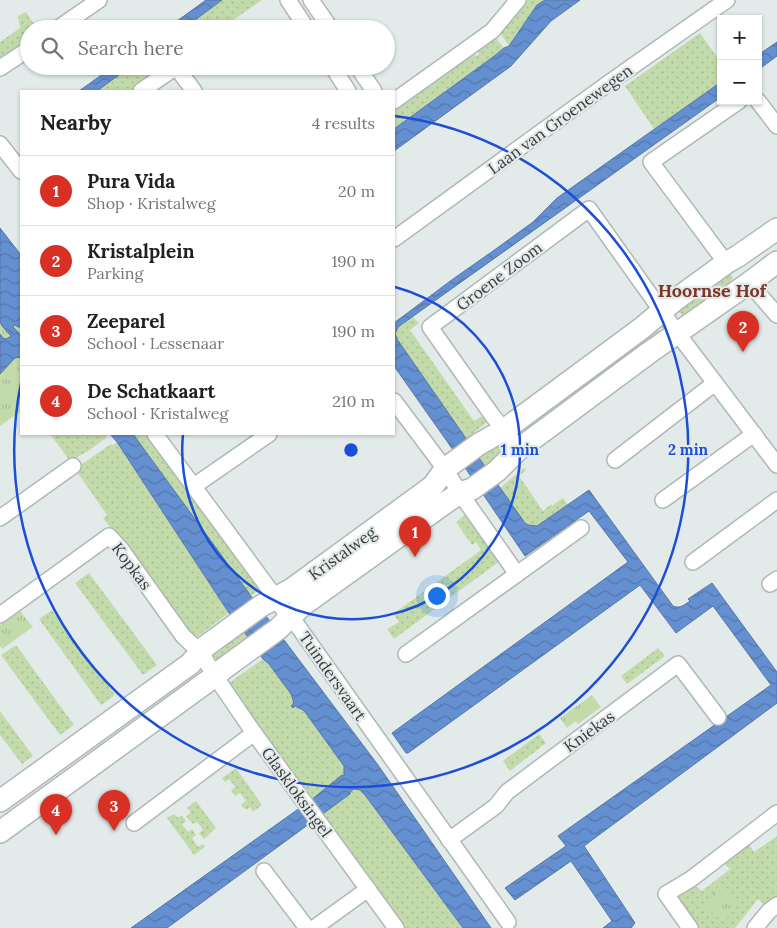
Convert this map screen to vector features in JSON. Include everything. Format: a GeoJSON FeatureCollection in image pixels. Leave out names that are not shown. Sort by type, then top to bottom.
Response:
{"type":"FeatureCollection","features":[{"type":"Feature","properties":{"kind":"street"},"geometry":{"type":"LineString","coordinates":[[70,20],[99,0]]}},
{"type":"Feature","properties":{"kind":"street"},"geometry":{"type":"LineString","coordinates":[[288,0],[301,20]]}},
{"type":"Feature","properties":{"kind":"street"},"geometry":{"type":"LineString","coordinates":[[311,0],[325,20]]}},
{"type":"Feature","properties":{"kind":"street"},"geometry":{"type":"LineString","coordinates":[[395,100],[492,31],[518,0]]}},
{"type":"Feature","properties":{"kind":"street","name":"Laan van Groenewegen"},"geometry":{"type":"LineString","coordinates":[[395,238],[610,82],[727,0]]}},
{"type":"Feature","properties":{"kind":"street"},"geometry":{"type":"LineString","coordinates":[[0,68],[20,54]]}},
{"type":"Feature","properties":{"kind":"street"},"geometry":{"type":"LineString","coordinates":[[142,90],[164,75]]}},
{"type":"Feature","properties":{"kind":"street"},"geometry":{"type":"LineString","coordinates":[[182,75],[193,90]]}},
{"type":"Feature","properties":{"kind":"street"},"geometry":{"type":"LineString","coordinates":[[338,75],[347,90]]}},
{"type":"Feature","properties":{"kind":"street"},"geometry":{"type":"LineString","coordinates":[[363,75],[373,90]]}},
{"type":"Feature","properties":{"kind":"street"},"geometry":{"type":"LineString","coordinates":[[726,263],[651,162],[733,105]]}},
{"type":"Feature","properties":{"kind":"street"},"geometry":{"type":"LineString","coordinates":[[761,105],[777,126]]}},
{"type":"Feature","properties":{"kind":"street"},"geometry":{"type":"LineString","coordinates":[[0,144],[19,167]]}},
{"type":"Feature","properties":{"kind":"street","name":"Groene Zoom"},"geometry":{"type":"LineString","coordinates":[[519,449],[430,327],[589,209],[662,311]]}},
{"type":"Feature","properties":{"kind":"street","name":"Kristalweg"},"geometry":{"type":"LineString","coordinates":[[0,801],[190,664],[204,650],[268,602],[292,589],[433,486],[449,467],[479,444],[504,430],[726,263],[777,229]]}},
{"type":"Feature","properties":{"kind":"street","name":"Kristalweg"},"geometry":{"type":"LineString","coordinates":[[0,832],[219,673],[283,624],[303,605],[497,471],[519,449],[650,352],[678,334],[777,262]]}},
{"type":"Feature","properties":{"kind":"street"},"geometry":{"type":"LineString","coordinates":[[749,283],[777,315]]}},
{"type":"Feature","properties":{"kind":"street"},"geometry":{"type":"LineString","coordinates":[[662,311],[777,465]]}},
{"type":"Feature","properties":{"kind":"street"},"geometry":{"type":"LineString","coordinates":[[615,460],[715,383]]}},
{"type":"Feature","properties":{"kind":"street"},"geometry":{"type":"LineString","coordinates":[[395,402],[449,467],[517,574]]}},
{"type":"Feature","properties":{"kind":"street"},"geometry":{"type":"LineString","coordinates":[[663,500],[754,434]]}},
{"type":"Feature","properties":{"kind":"street","name":"Tuindersvaart"},"geometry":{"type":"LineString","coordinates":[[156,435],[270,590],[268,602],[283,624],[297,625],[508,922]]}},
{"type":"Feature","properties":{"kind":"street"},"geometry":{"type":"LineString","coordinates":[[194,486],[268,435]]}},
{"type":"Feature","properties":{"kind":"street"},"geometry":{"type":"LineString","coordinates":[[0,518],[73,466]]}},
{"type":"Feature","properties":{"kind":"street"},"geometry":{"type":"LineString","coordinates":[[693,562],[777,500]]}},
{"type":"Feature","properties":{"kind":"street"},"geometry":{"type":"LineString","coordinates":[[406,654],[581,528]]}},
{"type":"Feature","properties":{"kind":"street","name":"Kopkas"},"geometry":{"type":"LineString","coordinates":[[0,615],[109,536],[121,549],[183,636],[204,650]]}},
{"type":"Feature","properties":{"kind":"street","name":"Glaskloksingel"},"geometry":{"type":"LineString","coordinates":[[204,650],[254,732],[396,928]]}},
{"type":"Feature","properties":{"kind":"street","name":"Kniekas"},"geometry":{"type":"LineString","coordinates":[[449,840],[496,806],[507,792],[678,664],[718,717]]}},
{"type":"Feature","properties":{"kind":"street"},"geometry":{"type":"LineString","coordinates":[[134,823],[254,732]]}},
{"type":"Feature","properties":{"kind":"street"},"geometry":{"type":"LineString","coordinates":[[690,928],[666,894],[691,879],[777,814]]}},
{"type":"Feature","properties":{"kind":"street"},"geometry":{"type":"LineString","coordinates":[[264,871],[308,928]]}},
{"type":"Feature","properties":{"kind":"street"},"geometry":{"type":"LineString","coordinates":[[314,928],[368,888]]}},
{"type":"Feature","properties":{"kind":"street"},"geometry":{"type":"LineString","coordinates":[[755,928],[769,911],[777,905]]}},
{"type":"Feature","properties":{"kind":"green space"},"geometry":{"type":"Polygon","coordinates":[[[222,0],[262,0],[233,20],[195,20],[222,0]]]}},
{"type":"Feature","properties":{"kind":"green space"},"geometry":{"type":"Polygon","coordinates":[[[527,0],[545,0],[537,5],[509,46],[499,31],[527,0]]]}},
{"type":"Feature","properties":{"kind":"green space"},"geometry":{"type":"Polygon","coordinates":[[[26,12],[31,20],[20,20],[20,28],[18,16],[26,12]]]}},
{"type":"Feature","properties":{"kind":"green space"},"geometry":{"type":"Polygon","coordinates":[[[20,28],[20,47],[0,61],[0,42],[20,28]]]}},
{"type":"Feature","properties":{"kind":"green space"},"geometry":{"type":"Polygon","coordinates":[[[700,33],[717,57],[717,85],[654,129],[625,86],[700,33]]]}},
{"type":"Feature","properties":{"kind":"green space"},"geometry":{"type":"Polygon","coordinates":[[[495,37],[504,48],[395,128],[395,109],[473,53],[476,56],[479,54],[477,50],[495,37]]]}},
{"type":"Feature","properties":{"kind":"green space"},"geometry":{"type":"Polygon","coordinates":[[[119,75],[154,75],[132,90],[98,90],[119,75]]]}},
{"type":"Feature","properties":{"kind":"green space"},"geometry":{"type":"Polygon","coordinates":[[[0,250],[20,278],[20,412],[0,426],[0,250]]]}},
{"type":"Feature","properties":{"kind":"green space"},"geometry":{"type":"Polygon","coordinates":[[[727,269],[733,278],[688,323],[675,307],[727,269]]]}},
{"type":"Feature","properties":{"kind":"green space"},"geometry":{"type":"Polygon","coordinates":[[[413,317],[419,323],[410,330],[474,421],[484,415],[488,420],[466,439],[397,339],[395,334],[398,327],[413,317]]]}},
{"type":"Feature","properties":{"kind":"green space"},"geometry":{"type":"Polygon","coordinates":[[[653,324],[664,339],[575,402],[566,389],[653,324]]]}},
{"type":"Feature","properties":{"kind":"green space"},"geometry":{"type":"Polygon","coordinates":[[[51,435],[108,435],[88,451],[70,461],[51,435]]]}},
{"type":"Feature","properties":{"kind":"green space"},"geometry":{"type":"Polygon","coordinates":[[[134,435],[149,435],[260,587],[251,596],[134,435]]]}},
{"type":"Feature","properties":{"kind":"green space"},"geometry":{"type":"Polygon","coordinates":[[[117,442],[229,613],[194,639],[103,518],[107,515],[75,469],[111,444],[113,445],[117,442]]]}},
{"type":"Feature","properties":{"kind":"green space"},"geometry":{"type":"Polygon","coordinates":[[[504,442],[509,447],[488,472],[476,454],[504,442]]]}},
{"type":"Feature","properties":{"kind":"green space"},"geometry":{"type":"Polygon","coordinates":[[[524,468],[526,470],[519,476],[543,511],[551,504],[552,506],[563,498],[568,505],[537,526],[525,523],[500,488],[524,468]]]}},
{"type":"Feature","properties":{"kind":"green space"},"geometry":{"type":"Polygon","coordinates":[[[467,513],[500,561],[394,639],[387,629],[399,622],[393,614],[481,550],[476,542],[472,545],[456,522],[467,513]]]}},
{"type":"Feature","properties":{"kind":"green space"},"geometry":{"type":"Polygon","coordinates":[[[89,573],[157,665],[143,675],[75,583],[89,573]]]}},
{"type":"Feature","properties":{"kind":"green space"},"geometry":{"type":"Polygon","coordinates":[[[52,610],[115,695],[101,705],[39,619],[52,610]]]}},
{"type":"Feature","properties":{"kind":"green space"},"geometry":{"type":"Polygon","coordinates":[[[20,611],[33,627],[2,649],[0,646],[0,625],[20,611]]]}},
{"type":"Feature","properties":{"kind":"green space"},"geometry":{"type":"Polygon","coordinates":[[[240,627],[252,642],[220,665],[209,650],[240,627]]]}},
{"type":"Feature","properties":{"kind":"green space"},"geometry":{"type":"Polygon","coordinates":[[[16,645],[74,725],[60,735],[1,655],[16,645]]]}},
{"type":"Feature","properties":{"kind":"green space"},"geometry":{"type":"Polygon","coordinates":[[[658,648],[665,656],[627,684],[621,676],[658,648]]]}},
{"type":"Feature","properties":{"kind":"green space"},"geometry":{"type":"Polygon","coordinates":[[[263,659],[286,685],[294,703],[291,706],[299,707],[305,712],[344,766],[344,776],[311,800],[226,685],[263,659]]]}},
{"type":"Feature","properties":{"kind":"green space"},"geometry":{"type":"Polygon","coordinates":[[[592,695],[601,707],[578,724],[576,721],[567,728],[560,718],[592,695]]]}},
{"type":"Feature","properties":{"kind":"green space"},"geometry":{"type":"Polygon","coordinates":[[[0,711],[33,756],[22,764],[0,735],[0,711]]]}},
{"type":"Feature","properties":{"kind":"green space"},"geometry":{"type":"Polygon","coordinates":[[[539,734],[546,743],[510,771],[503,761],[539,734]]]}},
{"type":"Feature","properties":{"kind":"green space"},"geometry":{"type":"Polygon","coordinates":[[[236,768],[262,805],[253,812],[250,807],[246,810],[241,805],[246,801],[240,793],[235,796],[231,790],[235,787],[229,779],[225,782],[222,778],[236,768]]]}},
{"type":"Feature","properties":{"kind":"green space"},"geometry":{"type":"Polygon","coordinates":[[[354,789],[360,790],[365,795],[463,928],[404,928],[322,814],[350,795],[350,792],[354,789]]]}},
{"type":"Feature","properties":{"kind":"green space"},"geometry":{"type":"Polygon","coordinates":[[[196,801],[216,828],[204,839],[199,833],[203,830],[197,822],[193,824],[186,816],[191,813],[187,808],[196,801]]]}},
{"type":"Feature","properties":{"kind":"green space"},"geometry":{"type":"Polygon","coordinates":[[[174,814],[178,818],[182,815],[186,821],[182,824],[188,832],[192,829],[196,835],[192,838],[198,847],[203,844],[205,847],[194,855],[167,818],[174,814]]]}},
{"type":"Feature","properties":{"kind":"green space"},"geometry":{"type":"Polygon","coordinates":[[[777,836],[777,897],[765,905],[758,899],[735,928],[698,928],[676,898],[694,885],[702,891],[730,869],[724,863],[749,844],[754,852],[777,836]]]}},
{"type":"Feature","properties":{"kind":"green space"},"geometry":{"type":"Polygon","coordinates":[[[719,886],[740,902],[724,922],[704,906],[719,886]]]}},
{"type":"Feature","properties":{"kind":"water"},"geometry":{"type":"Polygon","coordinates":[[[206,0],[222,0],[195,20],[178,20],[206,0]]]}},
{"type":"Feature","properties":{"kind":"water"},"geometry":{"type":"Polygon","coordinates":[[[545,0],[580,0],[551,21],[511,66],[395,150],[395,128],[509,46],[537,5],[545,0]]]}},
{"type":"Feature","properties":{"kind":"water"},"geometry":{"type":"Polygon","coordinates":[[[777,42],[777,56],[762,67],[762,52],[777,42]]]}},
{"type":"Feature","properties":{"kind":"water"},"geometry":{"type":"Polygon","coordinates":[[[101,75],[119,75],[98,90],[80,90],[101,75]]]}},
{"type":"Feature","properties":{"kind":"water"},"geometry":{"type":"Polygon","coordinates":[[[717,85],[717,100],[398,327],[395,334],[395,322],[533,222],[557,198],[717,85]]]}},
{"type":"Feature","properties":{"kind":"water"},"geometry":{"type":"Polygon","coordinates":[[[0,228],[20,254],[20,328],[14,325],[13,327],[20,335],[20,357],[15,358],[0,374],[0,334],[6,339],[11,336],[0,322],[0,228]]]}},
{"type":"Feature","properties":{"kind":"water"},"geometry":{"type":"Polygon","coordinates":[[[395,334],[525,523],[537,526],[589,490],[673,606],[680,607],[684,605],[690,601],[688,599],[712,583],[777,672],[777,703],[584,846],[635,923],[631,928],[603,928],[612,921],[571,861],[515,900],[505,888],[566,846],[558,836],[771,685],[713,606],[676,633],[640,585],[406,753],[392,733],[628,562],[589,511],[525,556],[395,367],[395,334]]]}},
{"type":"Feature","properties":{"kind":"water"},"geometry":{"type":"Polygon","coordinates":[[[111,435],[134,435],[251,596],[378,765],[491,928],[463,928],[365,795],[360,790],[354,789],[350,794],[167,928],[131,928],[311,800],[342,775],[344,776],[344,766],[305,712],[295,706],[293,708],[291,706],[294,703],[291,694],[229,613],[111,435]]]}},
{"type":"Feature","properties":{"kind":"place","name":"Kristalplein"},"geometry":{"type":"Point","coordinates":[743,352]}},
{"type":"Feature","properties":{"kind":"place","name":"Pura Vida"},"geometry":{"type":"Point","coordinates":[415,557]}},
{"type":"Feature","properties":{"kind":"place","name":"Zeeparel"},"geometry":{"type":"Point","coordinates":[114,831]}},
{"type":"Feature","properties":{"kind":"place","name":"De Schatkaart"},"geometry":{"type":"Point","coordinates":[56,835]}},
{"type":"Feature","properties":{"kind":"district","name":"Hoornse Hof"},"geometry":{"type":"Point","coordinates":[712,290]}}]}
